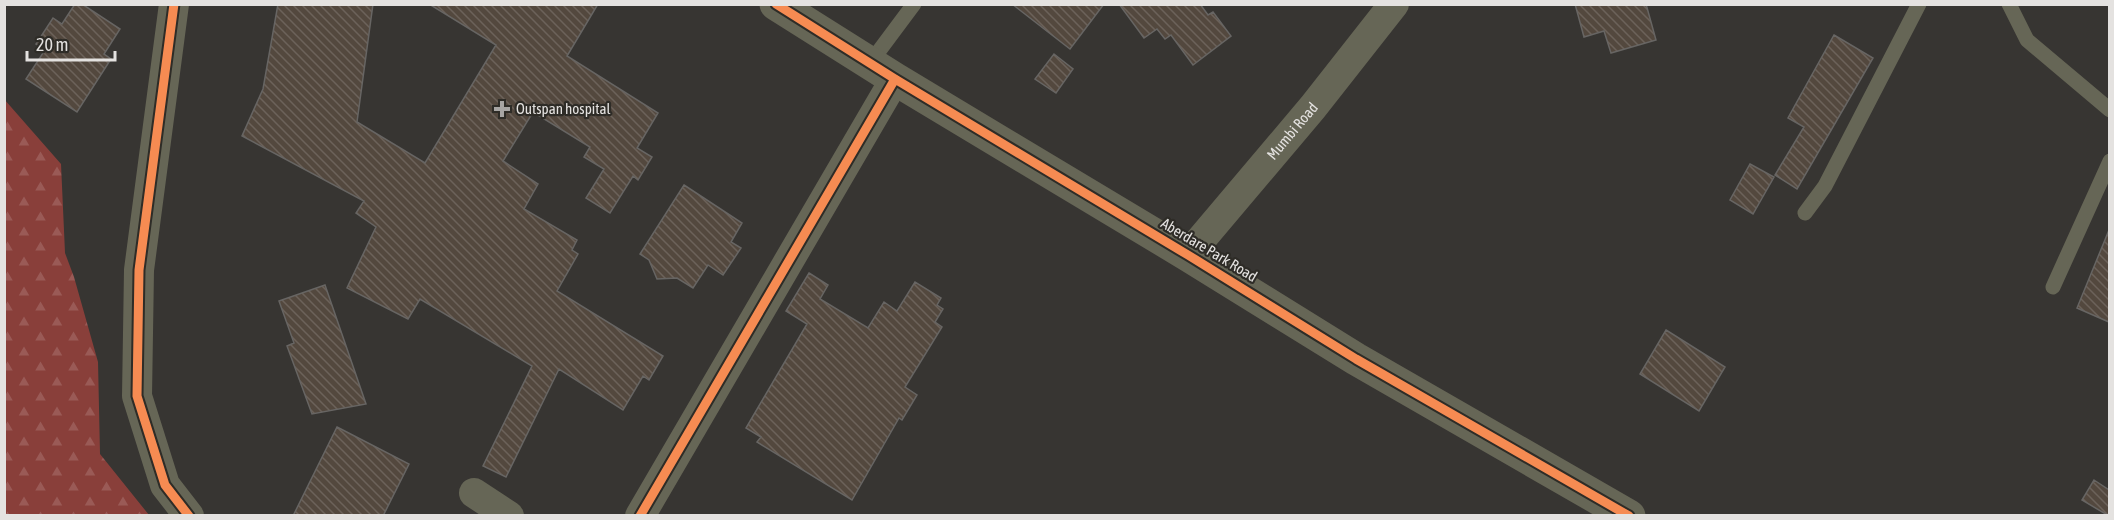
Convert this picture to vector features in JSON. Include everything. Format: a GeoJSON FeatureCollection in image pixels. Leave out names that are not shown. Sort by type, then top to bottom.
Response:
{"type":"FeatureCollection","features":[{"type":"Feature","properties":{"kind":"street"},"geometry":{"type":"LineString","coordinates":[[174,4],[139,270],[137,396],[165,485],[189,516]]}},
{"type":"Feature","properties":{"kind":"street","name":"Aberdare Park Road"},"geometry":{"type":"LineString","coordinates":[[776,4],[882,71],[1356,359],[1629,516]]}},
{"type":"Feature","properties":{"kind":"street","name":"Mumbi Road"},"geometry":{"type":"LineString","coordinates":[[1188,255],[1313,107],[1394,4]]}},
{"type":"Feature","properties":{"kind":"street"},"geometry":{"type":"LineString","coordinates":[[640,516],[882,71]]}},
{"type":"Feature","properties":{"kind":"street"},"geometry":{"type":"LineString","coordinates":[[474,493],[509,516]]}},
{"type":"Feature","properties":{"kind":"lane"},"geometry":{"type":"LineString","coordinates":[[882,71],[914,4]]}},
{"type":"Feature","properties":{"kind":"lane"},"geometry":{"type":"LineString","coordinates":[[1806,213],[1825,186],[1919,4]]}},
{"type":"Feature","properties":{"kind":"lane"},"geometry":{"type":"LineString","coordinates":[[2009,4],[2027,40],[2109,111]]}},
{"type":"Feature","properties":{"kind":"lane"},"geometry":{"type":"LineString","coordinates":[[2053,287],[2109,161]]}},
{"type":"Feature","properties":{"kind":"green space"},"geometry":{"type":"Polygon","coordinates":[[[4,99],[61,164],[65,253],[98,362],[100,454],[149,515],[5,515],[4,99]]]}},
{"type":"Feature","properties":{"kind":"building"},"geometry":{"type":"Polygon","coordinates":[[[75,4],[82,4],[120,29],[104,54],[111,59],[77,112],[26,79],[45,50],[36,44],[53,18],[62,24],[75,4]]]}},
{"type":"Feature","properties":{"kind":"building"},"geometry":{"type":"Polygon","coordinates":[[[278,4],[373,4],[357,122],[425,163],[496,45],[429,4],[598,4],[567,56],[658,113],[637,148],[652,157],[638,180],[633,176],[610,213],[586,198],[604,169],[584,157],[590,147],[533,112],[503,161],[538,184],[524,209],[577,240],[572,250],[578,254],[557,291],[663,356],[649,380],[643,376],[623,410],[559,369],[506,477],[483,466],[532,366],[420,299],[408,319],[347,288],[376,227],[356,213],[364,201],[242,136],[263,89],[278,4]]]}},
{"type":"Feature","properties":{"kind":"building"},"geometry":{"type":"Polygon","coordinates":[[[1012,4],[1104,4],[1070,49],[1012,4]]]}},
{"type":"Feature","properties":{"kind":"building"},"geometry":{"type":"Polygon","coordinates":[[[1119,4],[1200,4],[1208,15],[1213,12],[1231,36],[1193,65],[1171,35],[1165,39],[1157,29],[1144,38],[1119,4]]]}},
{"type":"Feature","properties":{"kind":"building"},"geometry":{"type":"Polygon","coordinates":[[[1575,4],[1646,4],[1656,40],[1611,53],[1604,31],[1584,37],[1575,4]]]}},
{"type":"Feature","properties":{"kind":"building"},"geometry":{"type":"Polygon","coordinates":[[[1834,35],[1873,58],[1797,189],[1775,175],[1804,127],[1788,118],[1834,35]]]}},
{"type":"Feature","properties":{"kind":"building"},"geometry":{"type":"Polygon","coordinates":[[[1054,54],[1073,69],[1056,93],[1035,79],[1054,54]]]}},
{"type":"Feature","properties":{"kind":"building"},"geometry":{"type":"Polygon","coordinates":[[[1750,164],[1774,177],[1753,214],[1730,200],[1750,164]]]}},
{"type":"Feature","properties":{"kind":"building"},"geometry":{"type":"Polygon","coordinates":[[[684,185],[742,223],[731,242],[741,248],[723,275],[708,265],[693,288],[677,278],[657,279],[649,260],[640,254],[684,185]]]}},
{"type":"Feature","properties":{"kind":"building"},"geometry":{"type":"Polygon","coordinates":[[[2109,230],[2109,322],[2077,308],[2109,230]]]}},
{"type":"Feature","properties":{"kind":"building"},"geometry":{"type":"Polygon","coordinates":[[[809,273],[828,285],[820,299],[868,328],[884,302],[897,311],[915,282],[941,298],[937,305],[943,309],[935,322],[942,327],[905,387],[917,395],[902,420],[899,418],[852,500],[757,442],[761,437],[746,428],[807,324],[786,311],[809,273]]]}},
{"type":"Feature","properties":{"kind":"building"},"geometry":{"type":"Polygon","coordinates":[[[325,285],[366,404],[312,414],[287,346],[294,343],[279,301],[325,285]]]}},
{"type":"Feature","properties":{"kind":"building"},"geometry":{"type":"Polygon","coordinates":[[[1666,330],[1725,367],[1699,411],[1640,374],[1666,330]]]}},
{"type":"Feature","properties":{"kind":"building"},"geometry":{"type":"Polygon","coordinates":[[[337,427],[409,464],[383,516],[293,516],[337,427]]]}},
{"type":"Feature","properties":{"kind":"building"},"geometry":{"type":"Polygon","coordinates":[[[2094,480],[2109,490],[2109,516],[2082,500],[2094,480]]]}},
{"type":"Feature","properties":{"kind":"cycle path"},"geometry":{"type":"LineString","coordinates":[[174,4],[139,270],[137,396],[165,485],[189,516]]}},
{"type":"Feature","properties":{"kind":"cycle path"},"geometry":{"type":"LineString","coordinates":[[776,4],[895,79],[1356,359],[1629,516]]}},
{"type":"Feature","properties":{"kind":"cycle path"},"geometry":{"type":"LineString","coordinates":[[640,516],[895,79]]}},
{"type":"Feature","properties":{"kind":"place","name":"Outspan hospital"},"geometry":{"type":"Point","coordinates":[502,109]}}]}
